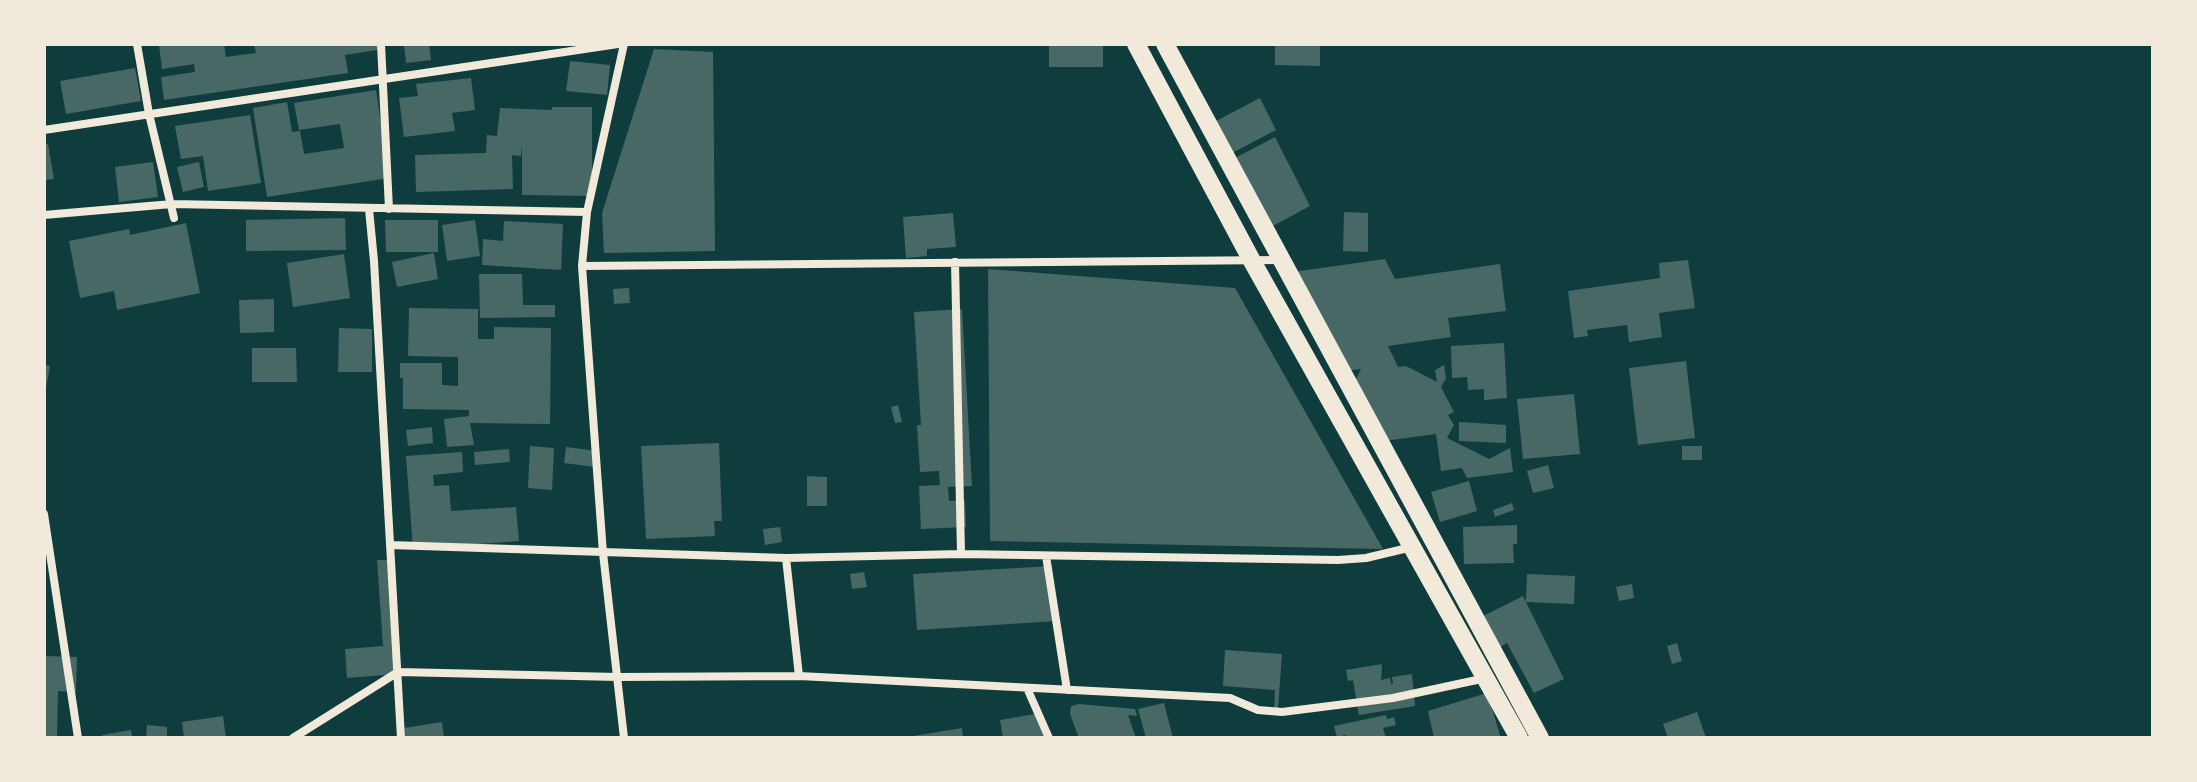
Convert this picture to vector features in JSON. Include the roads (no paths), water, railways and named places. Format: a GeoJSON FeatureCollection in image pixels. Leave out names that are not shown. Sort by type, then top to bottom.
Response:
{"type":"FeatureCollection","features":[{"type":"Feature","properties":{"kind":"main road"},"geometry":{"type":"LineString","coordinates":[[1136,44],[1252,261],[1519,738]]}},
{"type":"Feature","properties":{"kind":"main road"},"geometry":{"type":"LineString","coordinates":[[1165,44],[1540,738]]}},
{"type":"Feature","properties":{"kind":"street"},"geometry":{"type":"LineString","coordinates":[[137,44],[149,114],[174,218]]}},
{"type":"Feature","properties":{"kind":"street"},"geometry":{"type":"LineString","coordinates":[[381,44],[389,209]]}},
{"type":"Feature","properties":{"kind":"street"},"geometry":{"type":"LineString","coordinates":[[44,130],[621,44],[587,212],[582,266],[603,553],[624,738]]}},
{"type":"Feature","properties":{"kind":"street"},"geometry":{"type":"LineString","coordinates":[[44,215],[172,204],[587,212]]}},
{"type":"Feature","properties":{"kind":"street"},"geometry":{"type":"LineString","coordinates":[[369,209],[401,738]]}},
{"type":"Feature","properties":{"kind":"street"},"geometry":{"type":"LineString","coordinates":[[582,266],[1284,260]]}},
{"type":"Feature","properties":{"kind":"street"},"geometry":{"type":"LineString","coordinates":[[955,262],[961,554]]}},
{"type":"Feature","properties":{"kind":"street"},"geometry":{"type":"LineString","coordinates":[[44,514],[78,738]]}},
{"type":"Feature","properties":{"kind":"street"},"geometry":{"type":"LineString","coordinates":[[390,545],[786,558],[961,554],[1338,560],[1366,558],[1413,547]]}},
{"type":"Feature","properties":{"kind":"street"},"geometry":{"type":"LineString","coordinates":[[1046,556],[1067,690]]}},
{"type":"Feature","properties":{"kind":"street"},"geometry":{"type":"LineString","coordinates":[[786,558],[799,676]]}},
{"type":"Feature","properties":{"kind":"street"},"geometry":{"type":"LineString","coordinates":[[293,738],[398,672],[618,677],[799,676],[1230,698],[1258,710],[1282,712],[1393,698],[1486,678]]}},
{"type":"Feature","properties":{"kind":"street"},"geometry":{"type":"LineString","coordinates":[[1027,688],[1049,738]]}}]}
